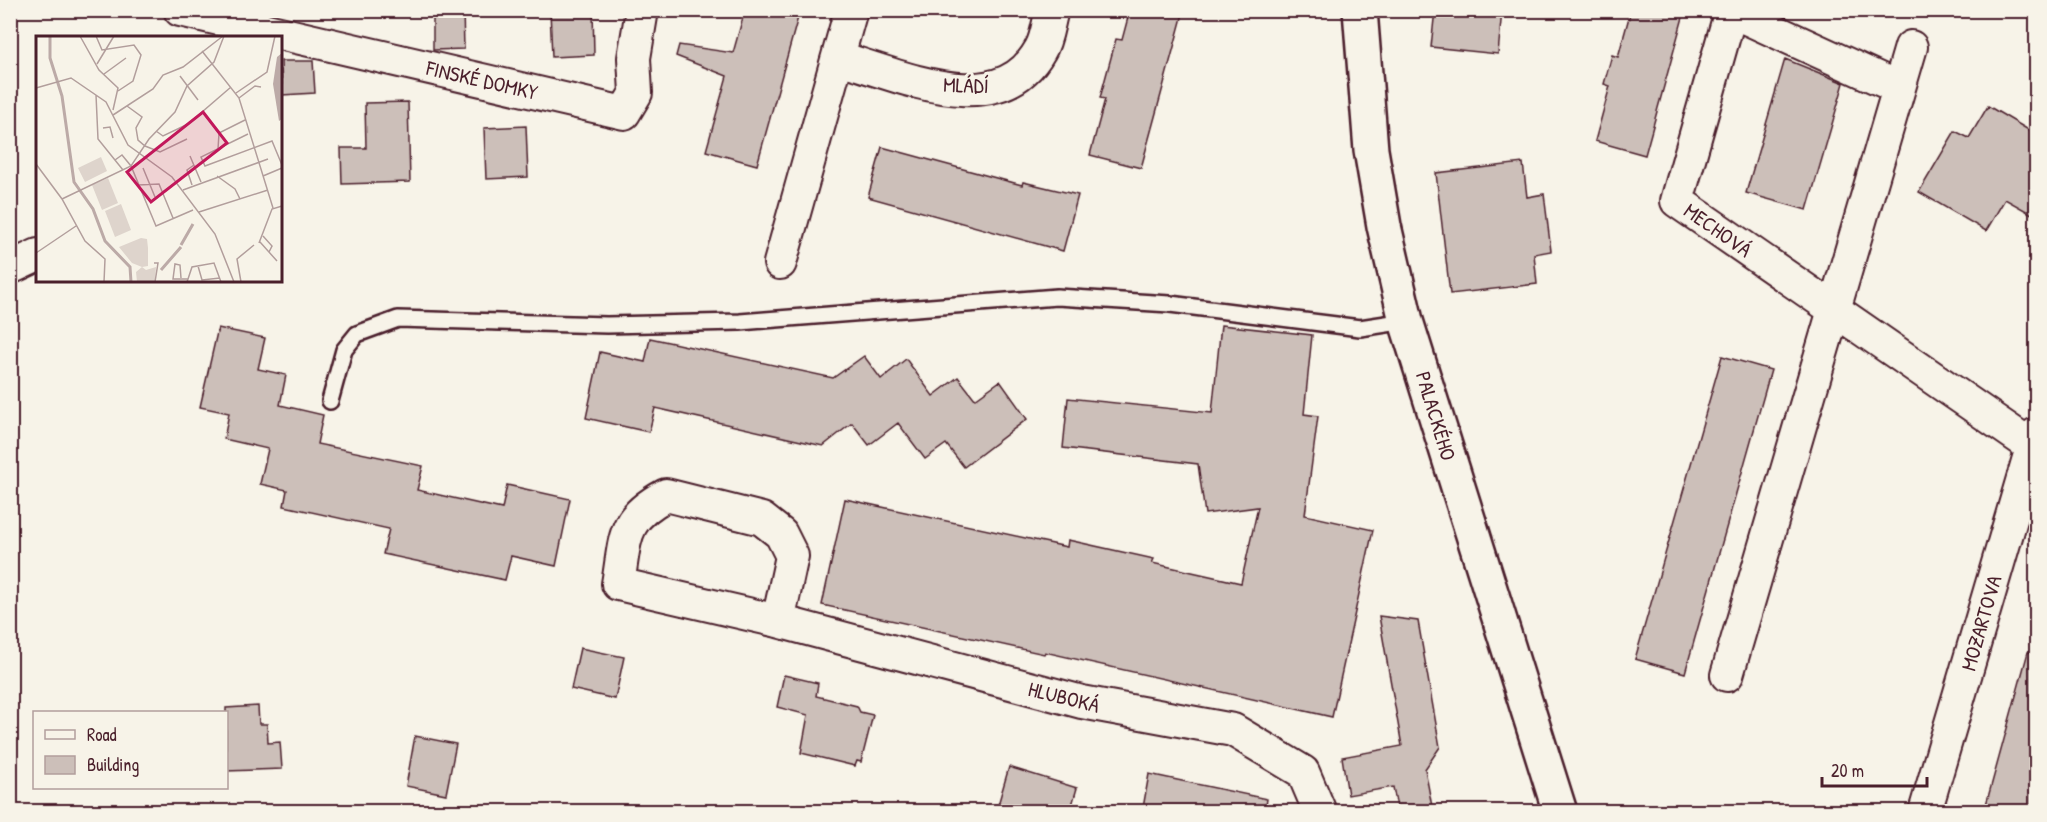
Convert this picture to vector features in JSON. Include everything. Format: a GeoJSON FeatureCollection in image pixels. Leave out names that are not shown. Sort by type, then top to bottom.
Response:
{"type":"FeatureCollection","features":[{"type":"Feature","properties":{"kind":"street","name":"FINSKÉ DOMKY"},"geometry":{"type":"LineString","coordinates":[[180,10],[229,30],[258,36]]}},
{"type":"Feature","properties":{"kind":"street","name":"FINSKÉ DOMKY"},"geometry":{"type":"LineString","coordinates":[[282,41],[624,113],[636,93],[634,58],[642,10]]}},
{"type":"Feature","properties":{"kind":"street"},"geometry":{"type":"LineString","coordinates":[[780,262],[851,10]]}},
{"type":"Feature","properties":{"kind":"street","name":"MLÁDÍ"},"geometry":{"type":"LineString","coordinates":[[839,57],[946,88],[975,90],[1001,86],[1026,69],[1041,49],[1052,10]]}},
{"type":"Feature","properties":{"kind":"street","name":"PALACKÉHO"},"geometry":{"type":"LineString","coordinates":[[1360,10],[1371,150],[1384,226],[1406,321],[1560,812]]}},
{"type":"Feature","properties":{"kind":"street","name":"MECHOVÁ"},"geometry":{"type":"LineString","coordinates":[[1899,87],[1731,10],[1677,201],[1834,311],[2035,441]]}},
{"type":"Feature","properties":{"kind":"street"},"geometry":{"type":"LineString","coordinates":[[1727,675],[1911,47]]}},
{"type":"Feature","properties":{"kind":"street","name":"MOZARTOVA"},"geometry":{"type":"LineString","coordinates":[[1926,812],[2035,441]]}},
{"type":"Feature","properties":{"kind":"street","name":"HLUBOKÁ"},"geometry":{"type":"LineString","coordinates":[[778,621],[792,556],[782,534],[762,519],[666,495],[643,508],[627,531],[618,584],[778,621],[1082,702],[1233,730],[1303,772],[1320,812]]}},
{"type":"Feature","properties":{"kind":"lane"},"geometry":{"type":"LineString","coordinates":[[330,401],[344,350],[357,334],[398,318],[608,325],[740,322],[1057,297],[1170,304],[1360,327],[1406,321]]}},
{"type":"Feature","properties":{"kind":"building"},"geometry":{"type":"Polygon","coordinates":[[[433,10],[463,10],[464,49],[433,50],[433,10]]]}},
{"type":"Feature","properties":{"kind":"building"},"geometry":{"type":"Polygon","coordinates":[[[550,10],[593,10],[594,55],[552,57],[550,10]]]}},
{"type":"Feature","properties":{"kind":"building"},"geometry":{"type":"Polygon","coordinates":[[[745,10],[800,10],[757,165],[706,151],[727,76],[676,56],[679,45],[733,53],[745,10]]]}},
{"type":"Feature","properties":{"kind":"building"},"geometry":{"type":"Polygon","coordinates":[[[1130,10],[1184,10],[1141,168],[1090,155],[1105,99],[1100,98],[1116,39],[1122,40],[1130,10]]]}},
{"type":"Feature","properties":{"kind":"building"},"geometry":{"type":"Polygon","coordinates":[[[1435,10],[1502,10],[1498,54],[1431,47],[1435,10]]]}},
{"type":"Feature","properties":{"kind":"building"},"geometry":{"type":"Polygon","coordinates":[[[1631,10],[1685,10],[1645,155],[1595,141],[1610,86],[1604,84],[1612,55],[1618,57],[1631,10]]]}},
{"type":"Feature","properties":{"kind":"building"},"geometry":{"type":"Polygon","coordinates":[[[1785,59],[1844,83],[1807,210],[1746,193],[1785,59]]]}},
{"type":"Feature","properties":{"kind":"building"},"geometry":{"type":"Polygon","coordinates":[[[282,61],[313,61],[315,93],[282,95],[282,61]]]}},
{"type":"Feature","properties":{"kind":"building"},"geometry":{"type":"Polygon","coordinates":[[[408,102],[410,182],[342,184],[341,148],[366,148],[365,103],[408,102]]]}},
{"type":"Feature","properties":{"kind":"building"},"geometry":{"type":"Polygon","coordinates":[[[1988,106],[2037,135],[2037,217],[2005,199],[1986,231],[1919,192],[1955,131],[1969,138],[1988,106]]]}},
{"type":"Feature","properties":{"kind":"building"},"geometry":{"type":"Polygon","coordinates":[[[526,126],[528,177],[486,179],[484,128],[526,126]]]}},
{"type":"Feature","properties":{"kind":"building"},"geometry":{"type":"Polygon","coordinates":[[[882,147],[1022,185],[1023,182],[1078,195],[1063,251],[868,197],[882,147]]]}},
{"type":"Feature","properties":{"kind":"building"},"geometry":{"type":"Polygon","coordinates":[[[1523,163],[1527,197],[1544,194],[1551,251],[1534,254],[1537,284],[1450,294],[1436,173],[1523,163]]]}},
{"type":"Feature","properties":{"kind":"building"},"geometry":{"type":"Polygon","coordinates":[[[1221,325],[1312,335],[1304,414],[1318,416],[1305,515],[1373,530],[1332,717],[1045,652],[1044,654],[822,605],[845,499],[1067,547],[1068,540],[1154,559],[1152,563],[1241,583],[1258,507],[1205,514],[1198,464],[1063,448],[1068,398],[1212,413],[1221,325]]]}},
{"type":"Feature","properties":{"kind":"building"},"geometry":{"type":"Polygon","coordinates":[[[218,328],[265,338],[258,369],[286,375],[280,405],[323,415],[317,444],[423,466],[417,490],[502,509],[507,485],[570,499],[556,566],[511,556],[505,580],[383,554],[389,529],[284,506],[287,490],[260,484],[268,449],[224,439],[229,413],[200,407],[218,328]]]}},
{"type":"Feature","properties":{"kind":"building"},"geometry":{"type":"Polygon","coordinates":[[[650,338],[833,378],[864,356],[881,379],[906,359],[933,396],[958,377],[975,399],[1000,381],[1027,419],[964,467],[946,444],[925,459],[898,423],[869,445],[852,423],[823,446],[655,408],[649,432],[586,418],[600,352],[645,362],[650,338]]]}},
{"type":"Feature","properties":{"kind":"building"},"geometry":{"type":"Polygon","coordinates":[[[1722,356],[1771,370],[1685,673],[1635,659],[1722,356]]]}},
{"type":"Feature","properties":{"kind":"building"},"geometry":{"type":"Polygon","coordinates":[[[1379,616],[1418,621],[1440,747],[1425,769],[1433,812],[1398,812],[1393,787],[1348,795],[1342,757],[1402,746],[1379,616]]]}},
{"type":"Feature","properties":{"kind":"building"},"geometry":{"type":"Polygon","coordinates":[[[580,648],[624,657],[615,699],[571,689],[580,648]]]}},
{"type":"Feature","properties":{"kind":"building"},"geometry":{"type":"Polygon","coordinates":[[[2028,652],[2037,653],[2037,812],[1984,812],[2028,652]]]}},
{"type":"Feature","properties":{"kind":"building"},"geometry":{"type":"Polygon","coordinates":[[[784,675],[818,683],[816,696],[857,706],[860,712],[873,715],[861,762],[857,761],[855,766],[801,753],[808,715],[777,707],[784,675]]]}},
{"type":"Feature","properties":{"kind":"building"},"geometry":{"type":"Polygon","coordinates":[[[258,706],[259,724],[267,724],[268,743],[280,742],[282,769],[228,771],[228,711],[226,708],[258,706]]]}},
{"type":"Feature","properties":{"kind":"building"},"geometry":{"type":"Polygon","coordinates":[[[415,736],[456,744],[446,794],[406,786],[415,736]]]}},
{"type":"Feature","properties":{"kind":"building"},"geometry":{"type":"Polygon","coordinates":[[[1009,767],[1077,788],[1070,812],[1024,812],[998,805],[1009,767]]]}},
{"type":"Feature","properties":{"kind":"building"},"geometry":{"type":"Polygon","coordinates":[[[1149,774],[1267,799],[1265,812],[1160,812],[1143,808],[1149,774]]]}}]}
